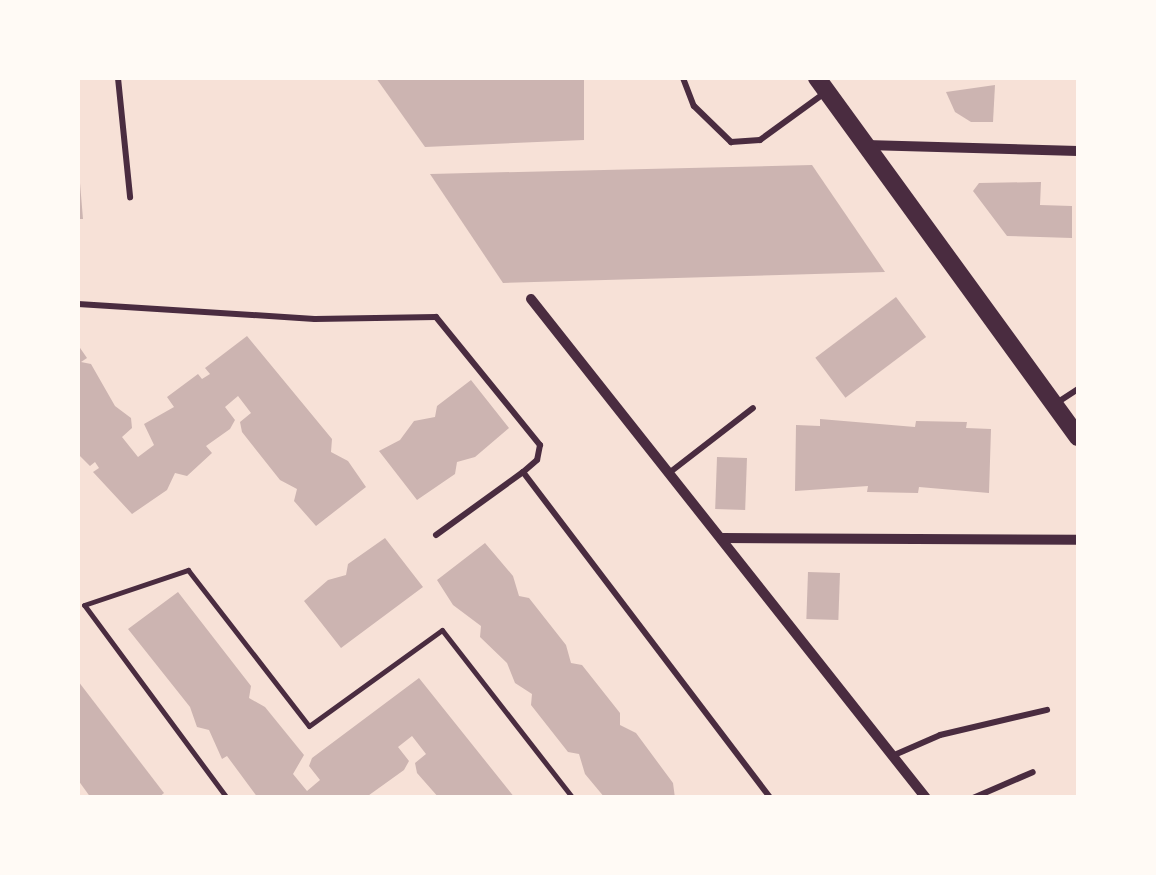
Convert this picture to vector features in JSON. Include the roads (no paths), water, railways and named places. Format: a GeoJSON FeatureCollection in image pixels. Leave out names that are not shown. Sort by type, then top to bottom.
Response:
{"type":"FeatureCollection","features":[{"type":"Feature","properties":{"kind":"main road"},"geometry":{"type":"LineString","coordinates":[[822,85],[1078,437]]}},
{"type":"Feature","properties":{"kind":"street"},"geometry":{"type":"LineString","coordinates":[[866,145],[1078,151]]}},
{"type":"Feature","properties":{"kind":"street"},"geometry":{"type":"LineString","coordinates":[[531,299],[926,798]]}},
{"type":"Feature","properties":{"kind":"street"},"geometry":{"type":"LineString","coordinates":[[722,538],[1078,540]]}},
{"type":"Feature","properties":{"kind":"lane"},"geometry":{"type":"LineString","coordinates":[[118,78],[130,197]]}},
{"type":"Feature","properties":{"kind":"lane"},"geometry":{"type":"LineString","coordinates":[[682,78],[694,106],[731,142],[760,140],[822,85]]}},
{"type":"Feature","properties":{"kind":"lane"},"geometry":{"type":"LineString","coordinates":[[78,304],[316,319],[436,317],[540,446],[537,460],[523,472],[436,535]]}},
{"type":"Feature","properties":{"kind":"lane"},"geometry":{"type":"LineString","coordinates":[[1055,404],[1078,389]]}},
{"type":"Feature","properties":{"kind":"lane"},"geometry":{"type":"LineString","coordinates":[[668,474],[753,408]]}},
{"type":"Feature","properties":{"kind":"lane"},"geometry":{"type":"LineString","coordinates":[[523,472],[770,798]]}},
{"type":"Feature","properties":{"kind":"lane"},"geometry":{"type":"LineString","coordinates":[[892,756],[940,735],[1048,710]]}},
{"type":"Feature","properties":{"kind":"lane"},"geometry":{"type":"LineString","coordinates":[[973,798],[1032,772]]}}]}
